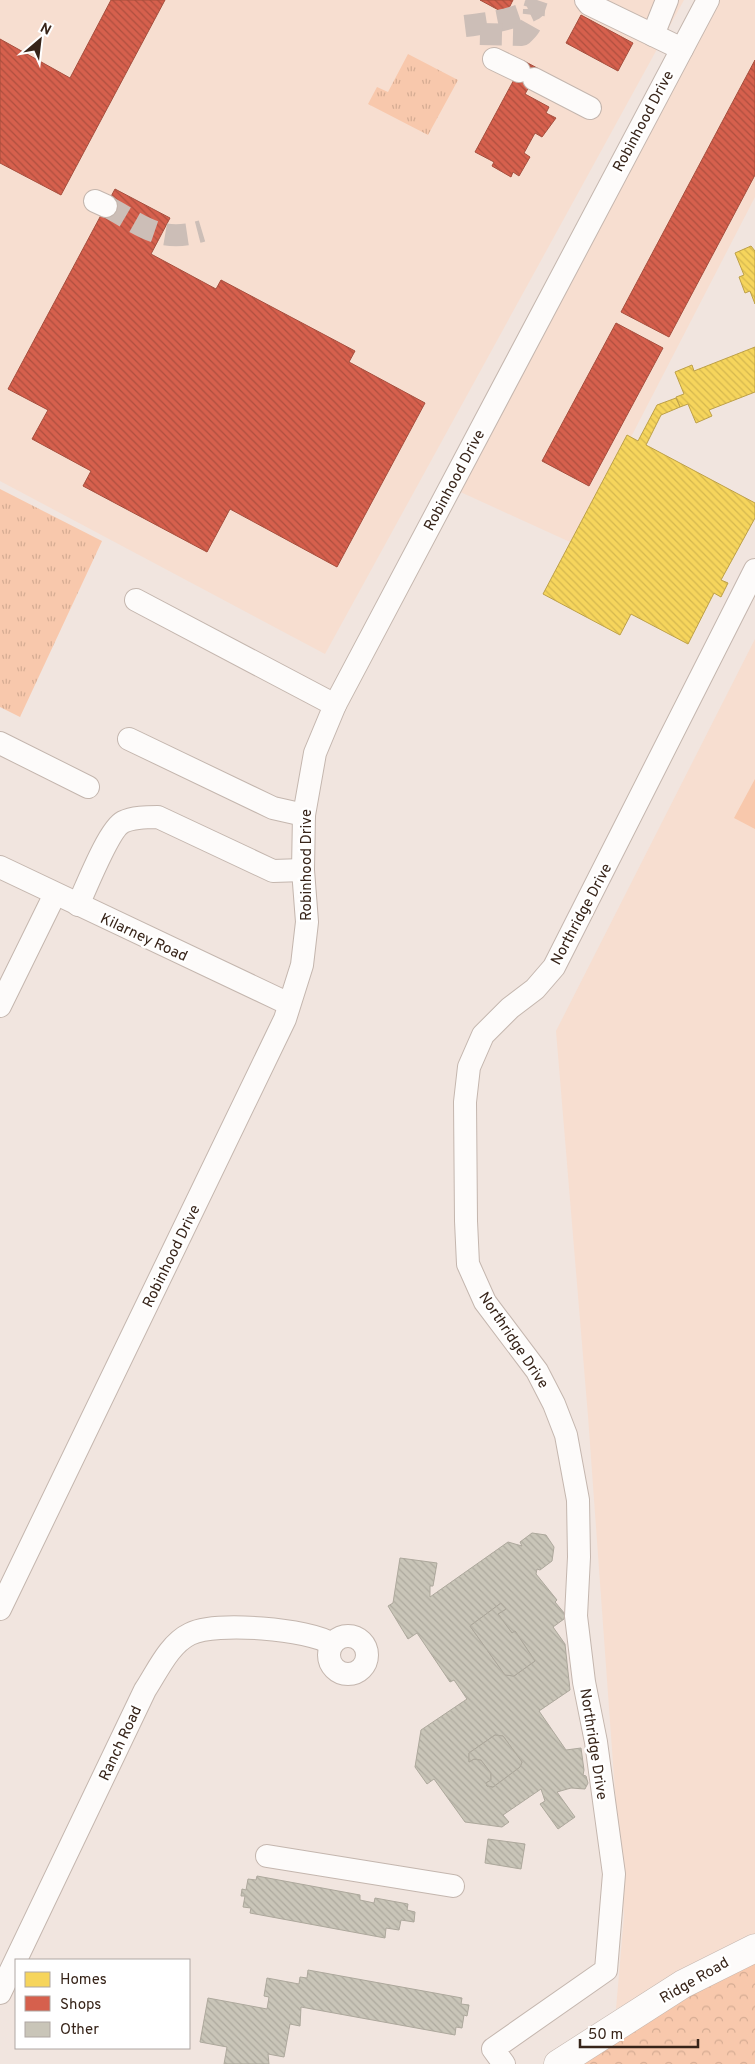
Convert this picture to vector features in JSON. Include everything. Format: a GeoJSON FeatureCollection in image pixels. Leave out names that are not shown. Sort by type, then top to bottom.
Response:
{"type":"FeatureCollection","features":[{"type":"Feature","properties":{"kind":"main road","name":"Ridge Road"},"geometry":{"type":"LineString","coordinates":[[558,2064],[683,1984],[755,1948]]}},
{"type":"Feature","properties":{"kind":"street"},"geometry":{"type":"LineString","coordinates":[[586,0],[682,49]]}},
{"type":"Feature","properties":{"kind":"street"},"geometry":{"type":"LineString","coordinates":[[653,35],[667,0]]}},
{"type":"Feature","properties":{"kind":"street","name":"Robinhood Drive"},"geometry":{"type":"LineString","coordinates":[[0,1609],[281,1028],[302,965],[307,922],[303,870],[304,815],[315,753],[335,705],[708,0]]}},
{"type":"Feature","properties":{"kind":"street"},"geometry":{"type":"LineString","coordinates":[[494,59],[590,108]]}},
{"type":"Feature","properties":{"kind":"street","name":"Northridge Drive"},"geometry":{"type":"LineString","coordinates":[[504,2064],[493,2049],[606,1970],[614,1874],[596,1742],[584,1682],[576,1616],[579,1557],[578,1500],[566,1436],[554,1404],[537,1371],[485,1302],[468,1264],[466,1102],[469,1066],[483,1035],[510,1008],[535,989],[554,967],[564,950],[755,570]]}},
{"type":"Feature","properties":{"kind":"street"},"geometry":{"type":"LineString","coordinates":[[136,600],[335,705]]}},
{"type":"Feature","properties":{"kind":"street"},"geometry":{"type":"LineString","coordinates":[[129,739],[272,808],[304,815]]}},
{"type":"Feature","properties":{"kind":"street"},"geometry":{"type":"LineString","coordinates":[[0,743],[88,787]]}},
{"type":"Feature","properties":{"kind":"street"},"geometry":{"type":"LineString","coordinates":[[78,905],[111,834],[122,822],[140,818],[158,817],[273,871],[303,870]]}},
{"type":"Feature","properties":{"kind":"street","name":"Kilarney Road"},"geometry":{"type":"LineString","coordinates":[[0,867],[289,1004]]}},
{"type":"Feature","properties":{"kind":"street"},"geometry":{"type":"LineString","coordinates":[[0,1006],[55,894]]}},
{"type":"Feature","properties":{"kind":"street","name":"Ranch Road"},"geometry":{"type":"LineString","coordinates":[[21,1959],[145,1690],[174,1647],[190,1634],[220,1627],[292,1632],[322,1638],[332,1644]]}},
{"type":"Feature","properties":{"kind":"street"},"geometry":{"type":"LineString","coordinates":[[267,1856],[453,1886]]}},
{"type":"Feature","properties":{"kind":"street","name":"Ranch Road"},"geometry":{"type":"LineString","coordinates":[[7,1989],[15,1972]]}},
{"type":"Feature","properties":{"kind":"shaded area"},"geometry":{"type":"Polygon","coordinates":[[[0,0],[684,0],[325,654],[0,481],[0,0]]]}},
{"type":"Feature","properties":{"kind":"shaded area"},"geometry":{"type":"Polygon","coordinates":[[[718,0],[755,0],[755,197],[631,437],[627,435],[570,542],[456,490],[718,0]]]}},
{"type":"Feature","properties":{"kind":"shaded area"},"geometry":{"type":"Polygon","coordinates":[[[755,639],[755,1938],[616,2009],[624,1916],[588,1416],[556,1031],[755,639]]]}},
{"type":"Feature","properties":{"kind":"green space"},"geometry":{"type":"Polygon","coordinates":[[[408,54],[458,80],[428,135],[368,104],[377,87],[388,92],[408,54]]]}},
{"type":"Feature","properties":{"kind":"green space"},"geometry":{"type":"Polygon","coordinates":[[[0,489],[102,541],[20,717],[0,707],[0,489]]]}},
{"type":"Feature","properties":{"kind":"green space"},"geometry":{"type":"Polygon","coordinates":[[[755,779],[755,829],[734,818],[755,779]]]}},
{"type":"Feature","properties":{"kind":"green space"},"geometry":{"type":"Polygon","coordinates":[[[755,1948],[755,2064],[558,2064],[755,1948]]]}},
{"type":"Feature","properties":{"kind":"building: Homes"},"geometry":{"type":"Polygon","coordinates":[[[751,246],[755,251],[755,304],[750,291],[745,293],[739,277],[744,275],[735,253],[751,246]]]}},
{"type":"Feature","properties":{"kind":"building: Homes"},"geometry":{"type":"Polygon","coordinates":[[[755,347],[755,392],[709,410],[712,416],[696,423],[688,404],[680,407],[676,397],[684,394],[675,372],[692,365],[694,371],[755,347]]]}},
{"type":"Feature","properties":{"kind":"building: Homes"},"geometry":{"type":"Polygon","coordinates":[[[676,398],[680,407],[661,415],[646,445],[755,503],[755,518],[721,580],[728,583],[721,597],[714,593],[688,644],[631,614],[620,635],[543,594],[627,435],[638,441],[657,405],[676,398]]]}},
{"type":"Feature","properties":{"kind":"building: Shops"},"geometry":{"type":"Polygon","coordinates":[[[111,0],[165,0],[61,195],[0,163],[0,39],[70,78],[111,0]]]}},
{"type":"Feature","properties":{"kind":"building: Shops"},"geometry":{"type":"Polygon","coordinates":[[[480,0],[513,0],[506,14],[480,0]]]}},
{"type":"Feature","properties":{"kind":"building: Shops"},"geometry":{"type":"Polygon","coordinates":[[[581,15],[633,43],[618,71],[566,43],[581,15]]]}},
{"type":"Feature","properties":{"kind":"building: Shops"},"geometry":{"type":"Polygon","coordinates":[[[755,60],[755,175],[669,337],[621,312],[755,60]]]}},
{"type":"Feature","properties":{"kind":"building: Shops"},"geometry":{"type":"Polygon","coordinates":[[[524,61],[539,69],[525,94],[549,107],[546,113],[556,118],[542,137],[535,133],[524,153],[530,157],[519,176],[513,172],[511,177],[492,166],[494,162],[475,152],[524,61]]]}},
{"type":"Feature","properties":{"kind":"building: Shops"},"geometry":{"type":"Polygon","coordinates":[[[115,189],[170,218],[151,254],[216,289],[221,280],[355,351],[349,362],[425,403],[337,567],[230,509],[207,552],[83,486],[91,471],[32,439],[48,410],[8,389],[115,189]]]}},
{"type":"Feature","properties":{"kind":"building: Shops"},"geometry":{"type":"Polygon","coordinates":[[[616,323],[663,348],[589,486],[542,461],[616,323]]]}},
{"type":"Feature","properties":{"kind":"building: Other"},"geometry":{"type":"Polygon","coordinates":[[[532,1533],[546,1535],[554,1547],[552,1561],[540,1570],[537,1569],[536,1574],[557,1600],[555,1602],[565,1614],[564,1619],[553,1627],[565,1644],[570,1690],[539,1711],[566,1750],[581,1748],[583,1775],[586,1776],[588,1783],[585,1789],[571,1788],[557,1792],[575,1817],[558,1829],[540,1804],[545,1801],[541,1789],[503,1815],[509,1822],[502,1827],[465,1822],[434,1779],[427,1784],[415,1767],[421,1730],[467,1699],[454,1680],[450,1682],[417,1633],[408,1639],[388,1606],[393,1603],[400,1558],[437,1563],[433,1586],[430,1586],[430,1597],[508,1542],[522,1546],[520,1542],[532,1533]],[[501,1603],[470,1626],[505,1675],[514,1676],[535,1661],[515,1631],[512,1633],[498,1614],[506,1609],[501,1603]],[[495,1735],[469,1753],[469,1762],[474,1759],[481,1760],[491,1773],[491,1780],[486,1783],[487,1786],[493,1787],[520,1767],[522,1762],[503,1736],[495,1735]]]}},
{"type":"Feature","properties":{"kind":"building: Other"},"geometry":{"type":"Polygon","coordinates":[[[501,1603],[506,1609],[498,1614],[512,1633],[515,1631],[535,1661],[514,1676],[505,1675],[470,1626],[501,1603]]]}},
{"type":"Feature","properties":{"kind":"building: Other"},"geometry":{"type":"Polygon","coordinates":[[[495,1735],[503,1736],[522,1762],[520,1767],[493,1787],[487,1786],[486,1783],[491,1780],[491,1773],[481,1760],[474,1759],[469,1762],[469,1753],[495,1735]]]}},
{"type":"Feature","properties":{"kind":"building: Other"},"geometry":{"type":"Polygon","coordinates":[[[488,1839],[525,1844],[521,1869],[485,1863],[488,1839]]]}},
{"type":"Feature","properties":{"kind":"building: Other"},"geometry":{"type":"Polygon","coordinates":[[[257,1876],[360,1895],[360,1900],[374,1903],[375,1898],[408,1904],[407,1910],[415,1912],[414,1922],[401,1920],[399,1930],[386,1928],[385,1938],[250,1913],[251,1908],[243,1907],[245,1896],[241,1896],[242,1889],[246,1890],[248,1879],[256,1880],[257,1876]]]}},
{"type":"Feature","properties":{"kind":"building: Other"},"geometry":{"type":"Polygon","coordinates":[[[308,1970],[462,1998],[461,2004],[469,2005],[467,2016],[464,2015],[462,2028],[456,2027],[455,2035],[301,2007],[300,2026],[290,2024],[284,2057],[268,2054],[269,2064],[224,2064],[227,2047],[200,2042],[208,1998],[267,2009],[269,1997],[264,1996],[267,1978],[299,1984],[300,1977],[307,1978],[308,1970]]]}},
{"type":"Feature","properties":{"kind":"tunnel"},"geometry":{"type":"LineString","coordinates":[[465,26],[518,16],[534,9],[537,0]]}},
{"type":"Feature","properties":{"kind":"tunnel"},"geometry":{"type":"LineString","coordinates":[[480,34],[522,35],[531,24],[534,9]]}},
{"type":"Feature","properties":{"kind":"tunnel"},"geometry":{"type":"LineString","coordinates":[[106,206],[141,226],[162,234],[174,235],[202,231]]}}]}
